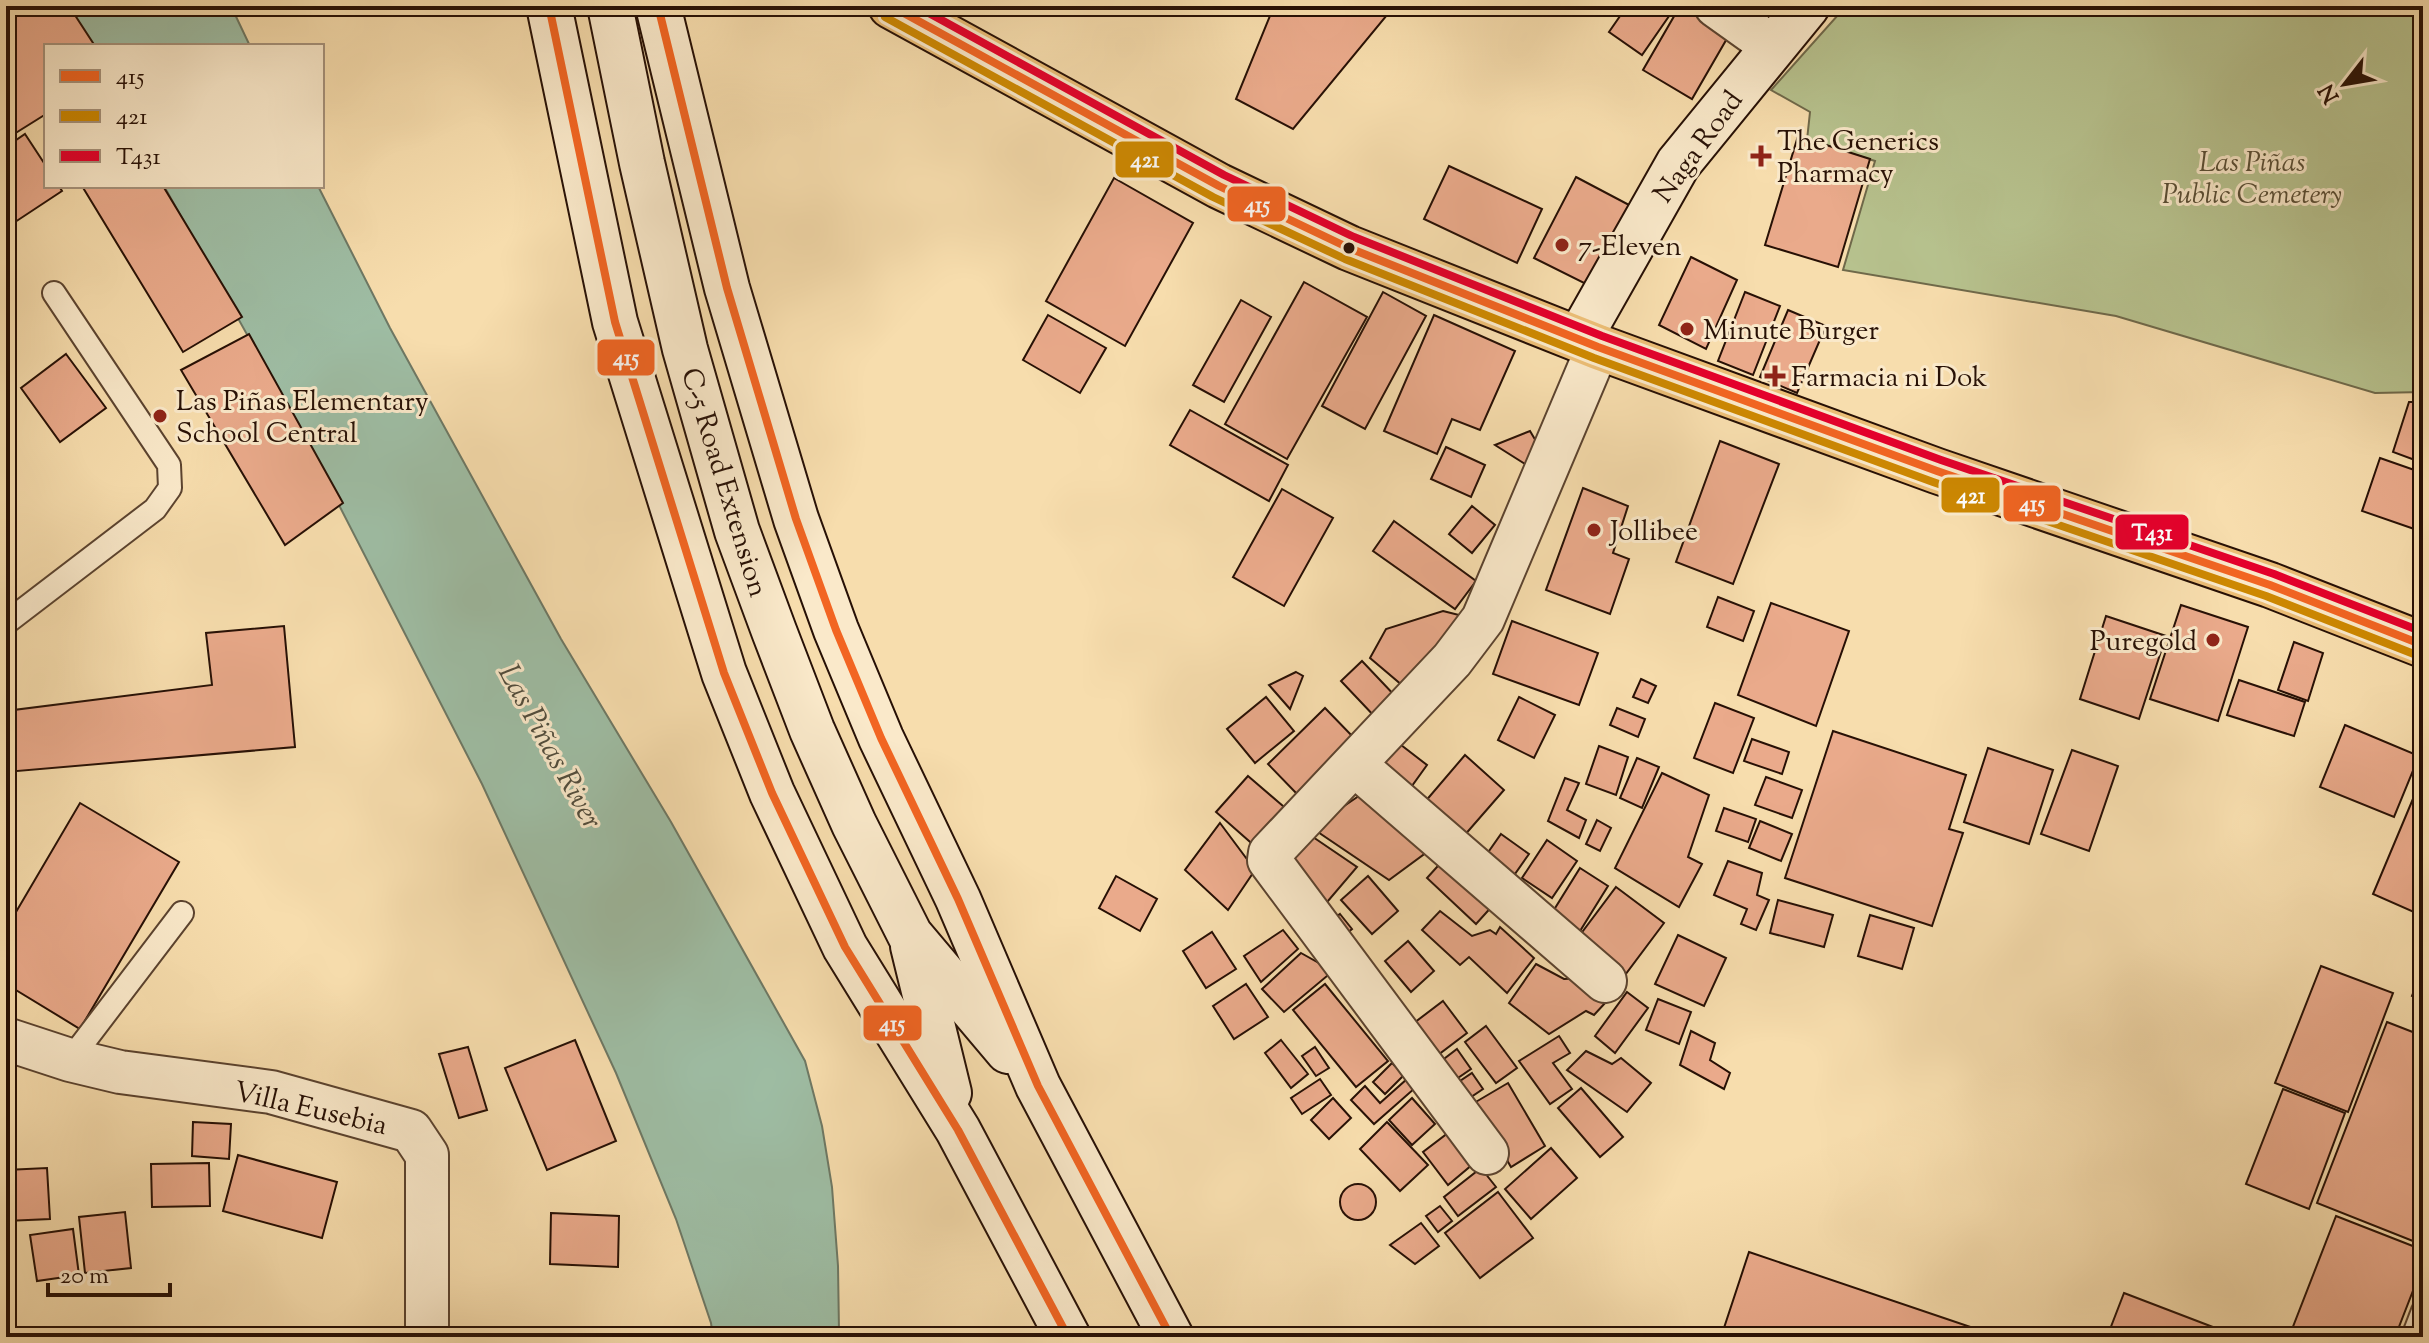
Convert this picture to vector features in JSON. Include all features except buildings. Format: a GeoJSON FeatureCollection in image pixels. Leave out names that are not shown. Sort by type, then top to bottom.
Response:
{"type":"FeatureCollection","features":[{"type":"Feature","properties":{"kind":"main road","name":"C-5 Road Extension"},"geometry":{"type":"LineString","coordinates":[[549,6],[615,322],[724,673],[772,793],[845,947],[958,1130],[1068,1337]]}},
{"type":"Feature","properties":{"kind":"main road","name":"C-5 Road Extension"},"geometry":{"type":"LineString","coordinates":[[610,6],[685,349],[737,531],[812,730],[854,824],[910,935],[958,1130]]}},
{"type":"Feature","properties":{"kind":"main road","name":"C-5 Road Extension"},"geometry":{"type":"LineString","coordinates":[[658,6],[727,288],[806,547],[836,630],[881,738],[958,899],[1038,1086],[1171,1337]]}},
{"type":"Feature","properties":{"kind":"main road","name":"Naga Road"},"geometry":{"type":"LineString","coordinates":[[1588,343],[1678,164],[1807,6]]}},
{"type":"Feature","properties":{"kind":"main road"},"geometry":{"type":"LineString","coordinates":[[911,11],[1219,186],[1349,248],[1588,343],[1937,471],[2256,580],[2423,645]]}},
{"type":"Feature","properties":{"kind":"main road","name":"C-5 Road Extension"},"geometry":{"type":"LineString","coordinates":[[910,935],[1038,1086]]}},
{"type":"Feature","properties":{"kind":"street"},"geometry":{"type":"LineString","coordinates":[[1716,6],[1772,46]]}},
{"type":"Feature","properties":{"kind":"street"},"geometry":{"type":"LineString","coordinates":[[1487,1153],[1269,860],[1270,853],[1452,660],[1483,619],[1588,343]]}},
{"type":"Feature","properties":{"kind":"street"},"geometry":{"type":"LineString","coordinates":[[1355,765],[1605,981]]}},
{"type":"Feature","properties":{"kind":"street","name":"Villa Eusebia"},"geometry":{"type":"LineString","coordinates":[[6,1039],[120,1072],[271,1092],[411,1131],[427,1155],[427,1337]]}},
{"type":"Feature","properties":{"kind":"lane"},"geometry":{"type":"LineString","coordinates":[[6,623],[155,509],[170,488],[169,465],[54,293]]}},
{"type":"Feature","properties":{"kind":"lane"},"geometry":{"type":"LineString","coordinates":[[70,1060],[182,913]]}},
{"type":"Feature","properties":{"kind":"lane"},"geometry":{"type":"LineString","coordinates":[[2413,1337],[2423,1311]]}},
{"type":"Feature","properties":{"kind":"green space","name":"Las Piñas Public Cemetery"},"geometry":{"type":"Polygon","coordinates":[[[1846,6],[2423,6],[2423,392],[2375,393],[2116,316],[1843,270],[1875,161],[1807,140],[1810,112],[1771,90],[1846,6]]]}},
{"type":"Feature","properties":{"kind":"water"},"geometry":{"type":"Polygon","coordinates":[[[56,6],[231,6],[249,44],[79,44],[56,6]]]}},
{"type":"Feature","properties":{"kind":"water","name":"Las Piñas River"},"geometry":{"type":"Polygon","coordinates":[[[165,188],[319,188],[390,328],[561,639],[671,822],[805,1061],[822,1126],[832,1187],[839,1331],[843,1337],[713,1337],[676,1219],[616,1073],[482,784],[301,431],[165,188]]]}},
{"type":"Feature","properties":{"kind":"transit line","name":"415"},"geometry":{"type":"LineString","coordinates":[[549,6],[615,322],[724,673],[772,793],[845,947],[958,1130],[1068,1337]]}},
{"type":"Feature","properties":{"kind":"transit line","name":"415"},"geometry":{"type":"LineString","coordinates":[[658,6],[727,288],[796,519],[836,630],[881,738],[958,899],[1038,1086],[1171,1337]]}},
{"type":"Feature","properties":{"kind":"transit line","name":"415"},"geometry":{"type":"LineString","coordinates":[[891,6],[1219,186],[1349,248],[1598,347],[1937,471],[2270,585],[2423,645]]}},
{"type":"Feature","properties":{"kind":"transit line","name":"T431"},"geometry":{"type":"LineString","coordinates":[[916,6],[1224,175],[1354,237],[1602,336],[1941,460],[2274,574],[2423,632]]}},
{"type":"Feature","properties":{"kind":"transit line","name":"421"},"geometry":{"type":"LineString","coordinates":[[885,17],[1213,197],[1345,259],[1594,358],[1933,482],[2266,596],[2419,656]]}},
{"type":"Feature","properties":{"kind":"place","name":"The Generics Pharmacy"},"geometry":{"type":"Point","coordinates":[1761,156]}},
{"type":"Feature","properties":{"kind":"place","name":"7-Eleven"},"geometry":{"type":"Point","coordinates":[1562,245]}},
{"type":"Feature","properties":{"kind":"place","name":"Minute Burger"},"geometry":{"type":"Point","coordinates":[1687,329]}},
{"type":"Feature","properties":{"kind":"place","name":"Farmacia ni Dok"},"geometry":{"type":"Point","coordinates":[1775,376]}},
{"type":"Feature","properties":{"kind":"place","name":"Las Piñas Elementary School Central"},"geometry":{"type":"Point","coordinates":[160,416]}},
{"type":"Feature","properties":{"kind":"place","name":"Jollibee"},"geometry":{"type":"Point","coordinates":[1594,530]}},
{"type":"Feature","properties":{"kind":"place","name":"Puregold"},"geometry":{"type":"Point","coordinates":[2213,640]}}]}
